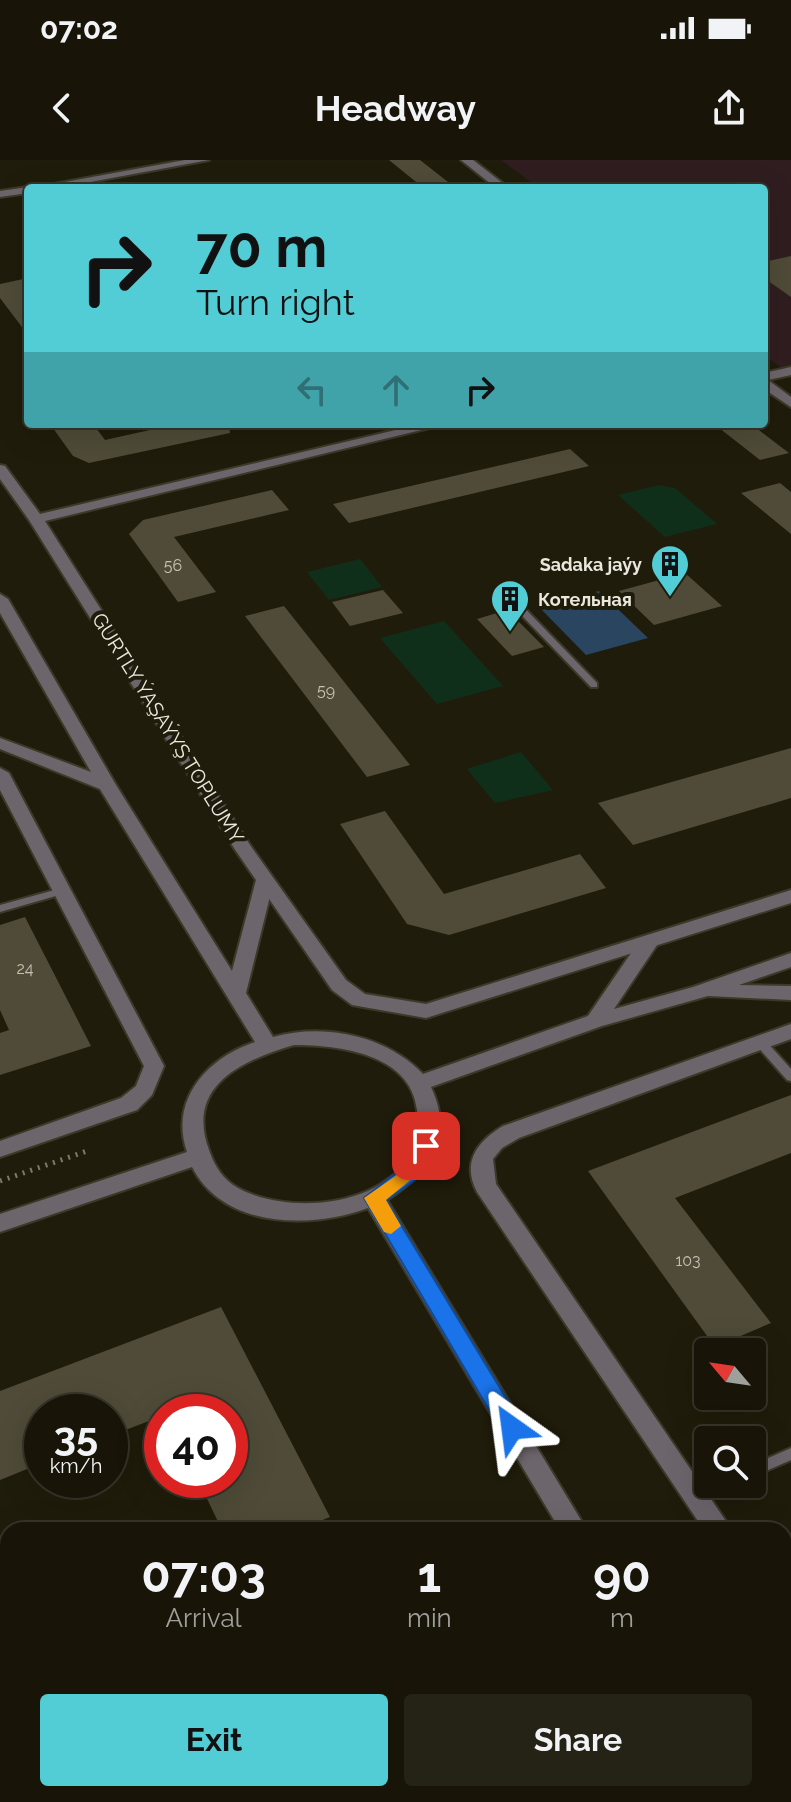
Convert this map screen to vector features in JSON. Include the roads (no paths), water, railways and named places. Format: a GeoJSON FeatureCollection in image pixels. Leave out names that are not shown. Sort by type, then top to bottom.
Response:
{"type":"FeatureCollection","features":[{"type":"Feature","properties":{"kind":"street"},"geometry":{"type":"LineString","coordinates":[[62,184],[204,160]]}},
{"type":"Feature","properties":{"kind":"street"},"geometry":{"type":"LineString","coordinates":[[466,160],[498,184]]}},
{"type":"Feature","properties":{"kind":"street"},"geometry":{"type":"LineString","coordinates":[[0,194],[24,191]]}},
{"type":"Feature","properties":{"kind":"street"},"geometry":{"type":"LineString","coordinates":[[768,379],[791,371]]}},
{"type":"Feature","properties":{"kind":"street"},"geometry":{"type":"LineString","coordinates":[[768,383],[791,403]]}},
{"type":"Feature","properties":{"kind":"street"},"geometry":{"type":"LineString","coordinates":[[36,519],[422,428]]}},
{"type":"Feature","properties":{"kind":"street","name":"GURTLY ÝAŞAÝYŞ TOPLUMY"},"geometry":{"type":"LineString","coordinates":[[0,469],[36,519],[265,880],[339,985],[359,1000],[426,1011],[649,942]]}},
{"type":"Feature","properties":{"kind":"street"},"geometry":{"type":"LineString","coordinates":[[0,599],[107,785],[268,1046]]}},
{"type":"Feature","properties":{"kind":"street"},"geometry":{"type":"LineString","coordinates":[[0,743],[107,785]]}},
{"type":"Feature","properties":{"kind":"street"},"geometry":{"type":"LineString","coordinates":[[0,773],[154,1066],[145,1090],[129,1104],[0,1149]]}},
{"type":"Feature","properties":{"kind":"street"},"geometry":{"type":"LineString","coordinates":[[235,996],[265,880]]}},
{"type":"Feature","properties":{"kind":"street"},"geometry":{"type":"LineString","coordinates":[[595,1021],[649,942],[791,896]]}},
{"type":"Feature","properties":{"kind":"street"},"geometry":{"type":"LineString","coordinates":[[418,1084],[595,1021],[699,992],[791,960]]}},
{"type":"Feature","properties":{"kind":"street"},"geometry":{"type":"LineString","coordinates":[[699,992],[791,993]]}},
{"type":"Feature","properties":{"kind":"street"},"geometry":{"type":"LineString","coordinates":[[694,1493],[485,1186],[479,1164],[487,1146],[511,1132],[791,1031]]}},
{"type":"Feature","properties":{"kind":"street"},"geometry":{"type":"LineString","coordinates":[[315,1037],[356,1043],[393,1059],[418,1084],[429,1114],[426,1146],[407,1175],[374,1198],[329,1212],[281,1212],[258,1207],[228,1192],[206,1172],[196,1157],[190,1122],[203,1088],[233,1060],[268,1046],[294,1038],[315,1037]]}},
{"type":"Feature","properties":{"kind":"street"},"geometry":{"type":"LineString","coordinates":[[0,1223],[196,1157]]}},
{"type":"Feature","properties":{"kind":"street"},"geometry":{"type":"LineString","coordinates":[[374,1198],[569,1522]]}},
{"type":"Feature","properties":{"kind":"street"},"geometry":{"type":"LineString","coordinates":[[697,1498],[714,1522]]}},
{"type":"Feature","properties":{"kind":"lane"},"geometry":{"type":"LineString","coordinates":[[504,592],[594,685]]}},
{"type":"Feature","properties":{"kind":"lane"},"geometry":{"type":"LineString","coordinates":[[0,909],[62,891]]}},
{"type":"Feature","properties":{"kind":"lane"},"geometry":{"type":"LineString","coordinates":[[761,1043],[791,1077]]}},
{"type":"Feature","properties":{"kind":"lane"},"geometry":{"type":"LineString","coordinates":[[766,1465],[791,1454]]}},
{"type":"Feature","properties":{"kind":"water"},"geometry":{"type":"Polygon","coordinates":[[[599,591],[648,638],[586,655],[539,607],[599,591]]]}},
{"type":"Feature","properties":{"kind":"place","name":"Sadaka jaýy"},"geometry":{"type":"Point","coordinates":[670,598]}},
{"type":"Feature","properties":{"kind":"place","name":"Котельная"},"geometry":{"type":"Point","coordinates":[510,633]}}]}
